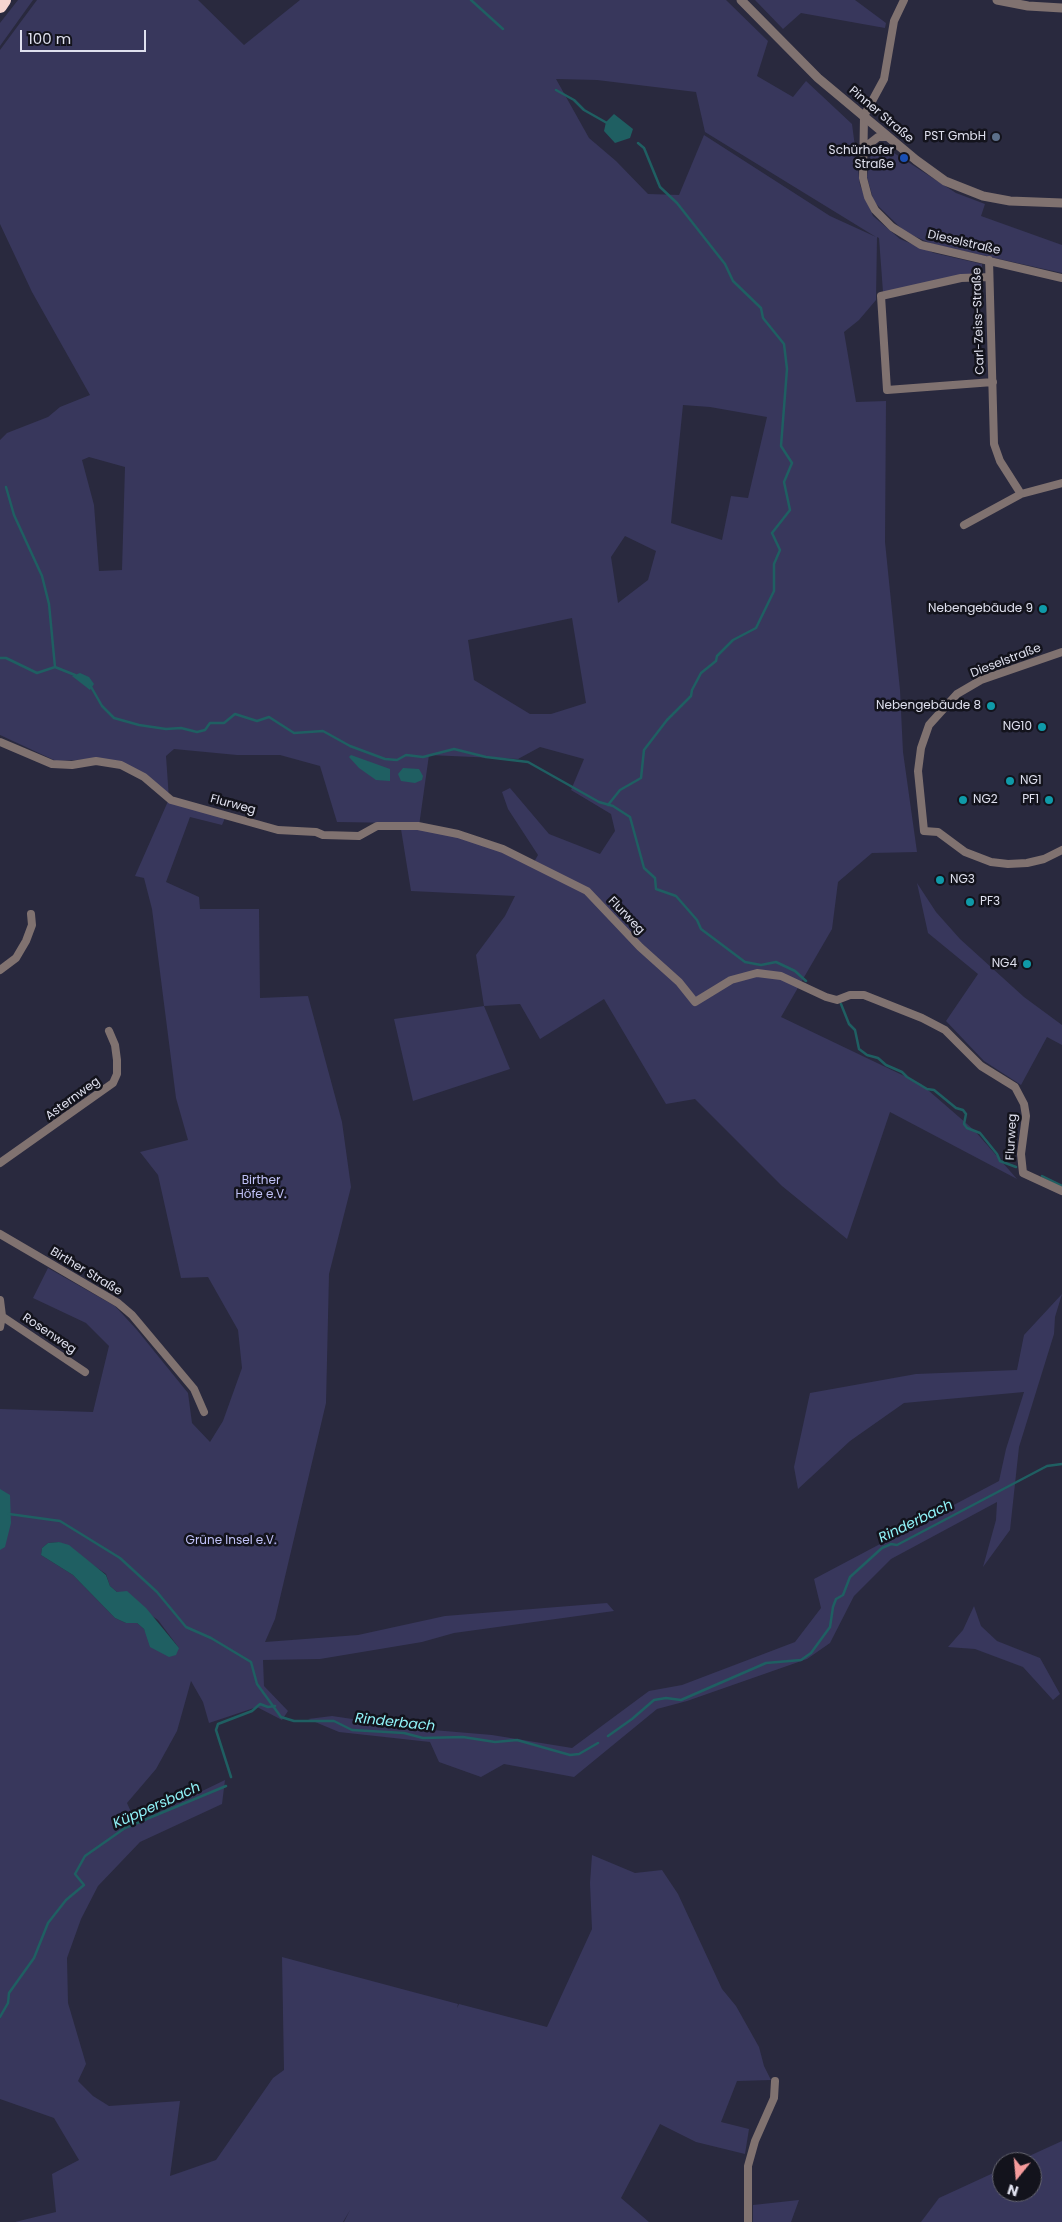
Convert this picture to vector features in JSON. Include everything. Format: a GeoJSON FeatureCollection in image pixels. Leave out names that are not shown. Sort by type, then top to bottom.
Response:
{"type":"FeatureCollection","features":[{"type":"Feature","properties":{"kind":"highway"},"geometry":{"type":"LineString","coordinates":[[0,6],[4,0]]}},
{"type":"Feature","properties":{"kind":"street","name":"Pinner Straße"},"geometry":{"type":"LineString","coordinates":[[741,0],[818,78],[931,171],[964,190],[1010,201],[1062,203]]}},
{"type":"Feature","properties":{"kind":"street"},"geometry":{"type":"LineString","coordinates":[[864,116],[884,79],[894,21],[904,0]]}},
{"type":"Feature","properties":{"kind":"street"},"geometry":{"type":"LineString","coordinates":[[998,0],[1028,6],[1062,8]]}},
{"type":"Feature","properties":{"kind":"street","name":"Dieselstraße"},"geometry":{"type":"LineString","coordinates":[[864,116],[863,178],[868,197],[875,210],[892,227],[921,245],[1062,278]]}},
{"type":"Feature","properties":{"kind":"street"},"geometry":{"type":"LineString","coordinates":[[864,148],[878,137],[888,137]]}},
{"type":"Feature","properties":{"kind":"street","name":"Carl-Zeiss-Straße"},"geometry":{"type":"LineString","coordinates":[[989,260],[994,444],[1000,461],[1021,494]]}},
{"type":"Feature","properties":{"kind":"street","name":"Carl-Zeiss-Straße"},"geometry":{"type":"LineString","coordinates":[[988,277],[961,278],[881,296],[887,390],[992,382]]}},
{"type":"Feature","properties":{"kind":"street"},"geometry":{"type":"LineString","coordinates":[[964,525],[1021,494],[1062,483]]}},
{"type":"Feature","properties":{"kind":"street","name":"Dieselstraße"},"geometry":{"type":"LineString","coordinates":[[1062,652],[981,680],[957,694],[929,725],[920,748],[918,771],[924,831],[938,832],[965,852],[991,862],[1008,864],[1026,863],[1044,859],[1062,850]]}},
{"type":"Feature","properties":{"kind":"street","name":"Flurweg"},"geometry":{"type":"LineString","coordinates":[[0,742],[52,764],[60,765],[96,761],[120,765],[144,777],[171,800],[278,830],[316,832],[323,835],[359,836],[377,826],[418,826],[458,834],[503,849],[587,892],[640,947],[679,982],[695,1002],[731,980],[757,973],[781,976],[826,998],[837,1000],[850,995],[864,995],[915,1015],[945,1030],[981,1066],[1015,1088],[1024,1104],[1026,1116],[1021,1154],[1024,1173],[1062,1191]]}},
{"type":"Feature","properties":{"kind":"street"},"geometry":{"type":"LineString","coordinates":[[0,970],[16,958],[26,941],[32,925],[31,914]]}},
{"type":"Feature","properties":{"kind":"street","name":"Asternweg"},"geometry":{"type":"LineString","coordinates":[[0,1163],[114,1083],[117,1074],[117,1060],[115,1045],[110,1031]]}},
{"type":"Feature","properties":{"kind":"street","name":"Birther Straße"},"geometry":{"type":"LineString","coordinates":[[0,1234],[118,1303],[132,1315],[194,1390],[204,1412]]}},
{"type":"Feature","properties":{"kind":"street"},"geometry":{"type":"LineString","coordinates":[[0,1300],[0,1327]]}},
{"type":"Feature","properties":{"kind":"street","name":"Rosenweg"},"geometry":{"type":"LineString","coordinates":[[1,1316],[85,1372]]}},
{"type":"Feature","properties":{"kind":"street"},"geometry":{"type":"LineString","coordinates":[[748,2222],[748,2166],[757,2135],[774,2098],[775,2081]]}},
{"type":"Feature","properties":{"kind":"green space"},"geometry":{"type":"Polygon","coordinates":[[[18,0],[33,0],[0,46],[0,23],[18,0]]]}},
{"type":"Feature","properties":{"kind":"green space"},"geometry":{"type":"Polygon","coordinates":[[[37,0],[198,0],[244,45],[300,0],[726,0],[768,41],[757,76],[793,97],[806,81],[852,124],[860,185],[873,216],[900,239],[934,253],[982,264],[982,275],[883,292],[879,238],[877,237],[876,300],[859,320],[844,332],[856,402],[886,401],[885,542],[900,690],[903,752],[917,852],[872,853],[838,882],[832,929],[781,1017],[921,1084],[974,1130],[1017,1179],[890,1112],[847,1239],[782,1186],[695,1099],[666,1104],[604,999],[540,1039],[520,1004],[484,1006],[476,955],[505,916],[515,896],[411,891],[400,823],[337,822],[320,766],[280,755],[237,755],[174,749],[166,756],[169,799],[137,770],[96,759],[56,761],[0,735],[0,440],[7,433],[48,417],[60,407],[90,395],[32,292],[0,224],[0,50],[37,0]],[[556,79],[589,138],[616,161],[648,194],[679,195],[704,135],[830,216],[876,237],[705,132],[696,92],[597,80],[556,79]],[[683,405],[671,523],[722,540],[731,496],[748,498],[767,417],[710,407],[683,405]],[[89,457],[82,460],[94,505],[99,571],[122,570],[125,467],[89,457]],[[625,536],[611,557],[618,603],[648,580],[656,551],[625,536]],[[572,618],[468,640],[474,680],[530,714],[551,714],[586,703],[572,618]],[[540,747],[518,759],[429,755],[419,826],[480,840],[534,862],[538,855],[508,809],[502,792],[510,788],[549,834],[600,854],[615,831],[611,814],[571,790],[584,759],[540,747]]]}},
{"type":"Feature","properties":{"kind":"green space"},"geometry":{"type":"Polygon","coordinates":[[[755,0],[855,0],[886,23],[885,28],[801,13],[783,29],[755,0]]]}},
{"type":"Feature","properties":{"kind":"green space"},"geometry":{"type":"Polygon","coordinates":[[[880,144],[956,193],[985,204],[981,216],[1062,245],[1062,273],[932,244],[905,232],[874,202],[867,177],[871,152],[880,144]]]}},
{"type":"Feature","properties":{"kind":"green space"},"geometry":{"type":"Polygon","coordinates":[[[169,799],[225,818],[222,825],[190,817],[166,882],[199,897],[200,909],[259,909],[260,998],[308,996],[342,1122],[351,1187],[329,1274],[326,1403],[275,1619],[265,1642],[358,1635],[445,1616],[607,1603],[614,1611],[454,1633],[422,1642],[320,1659],[263,1660],[264,1686],[288,1711],[282,1720],[257,1707],[209,1723],[203,1702],[191,1681],[177,1731],[156,1769],[127,1803],[136,1823],[225,1780],[222,1804],[140,1842],[98,1886],[81,1919],[67,1958],[68,2003],[86,2064],[78,2081],[93,2096],[109,2106],[180,2101],[170,2176],[216,2160],[273,2078],[284,2070],[282,1957],[458,2004],[457,2008],[459,2004],[547,2027],[592,1929],[590,1883],[592,1855],[635,1873],[662,1870],[678,1894],[722,1989],[736,2006],[759,2047],[764,2066],[771,2080],[737,2081],[721,2122],[749,2129],[745,2154],[696,2142],[660,2124],[621,2198],[649,2222],[344,2222],[350,2210],[343,2222],[15,2222],[56,2212],[52,2174],[79,2160],[54,2118],[0,2099],[0,1409],[93,1412],[109,1346],[86,1323],[33,1298],[48,1268],[115,1306],[188,1393],[192,1423],[210,1442],[223,1421],[242,1368],[238,1330],[208,1277],[181,1278],[158,1175],[140,1152],[188,1140],[176,1098],[152,909],[144,878],[135,876],[169,799]],[[59,1542],[48,1543],[42,1548],[41,1555],[73,1575],[115,1618],[126,1623],[137,1623],[144,1629],[149,1639],[179,1648],[158,1620],[110,1586],[106,1574],[59,1542]]]}},
{"type":"Feature","properties":{"kind":"green space"},"geometry":{"type":"Polygon","coordinates":[[[917,883],[936,912],[960,939],[1024,997],[1062,1025],[1062,1045],[1047,1037],[1021,1085],[984,1061],[946,1021],[978,974],[928,933],[917,883]]]}},
{"type":"Feature","properties":{"kind":"green space"},"geometry":{"type":"Polygon","coordinates":[[[484,1006],[510,1069],[413,1101],[394,1019],[484,1006]]]}},
{"type":"Feature","properties":{"kind":"green space"},"geometry":{"type":"Polygon","coordinates":[[[1062,1294],[1055,1317],[1054,1334],[1019,1447],[1010,1530],[983,1567],[996,1520],[997,1502],[891,1559],[854,1596],[830,1643],[807,1659],[687,1701],[657,1709],[574,1777],[504,1764],[481,1777],[439,1762],[430,1742],[339,1732],[308,1719],[332,1716],[421,1729],[492,1735],[572,1748],[649,1691],[682,1685],[795,1642],[821,1608],[814,1579],[999,1481],[1006,1449],[1024,1392],[904,1403],[850,1441],[798,1489],[794,1467],[810,1393],[916,1374],[1017,1370],[1024,1335],[1062,1294]]]}},
{"type":"Feature","properties":{"kind":"green space"},"geometry":{"type":"Polygon","coordinates":[[[974,1606],[981,1626],[997,1641],[1040,1658],[1060,1694],[1053,1700],[1023,1667],[975,1649],[948,1647],[963,1630],[974,1606]]]}},
{"type":"Feature","properties":{"kind":"green space"},"geometry":{"type":"Polygon","coordinates":[[[1062,2141],[1062,2222],[921,2222],[939,2198],[992,2174],[992,2202],[1042,2202],[1042,2152],[1038,2152],[1062,2141]]]}},
{"type":"Feature","properties":{"kind":"green space"},"geometry":{"type":"Polygon","coordinates":[[[799,2200],[791,2222],[753,2222],[753,2205],[799,2200]]]}},
{"type":"Feature","properties":{"kind":"shaded area"},"geometry":{"type":"Polygon","coordinates":[[[614,114],[633,129],[630,138],[615,143],[604,131],[606,122],[614,114]]]}},
{"type":"Feature","properties":{"kind":"shaded area"},"geometry":{"type":"Polygon","coordinates":[[[80,673],[89,677],[94,684],[90,690],[72,676],[80,673]]]}},
{"type":"Feature","properties":{"kind":"shaded area"},"geometry":{"type":"Polygon","coordinates":[[[351,755],[390,769],[390,781],[376,780],[359,768],[349,757],[351,755]]]}},
{"type":"Feature","properties":{"kind":"shaded area"},"geometry":{"type":"Polygon","coordinates":[[[403,768],[419,769],[423,776],[422,780],[415,783],[401,781],[398,774],[403,768]]]}},
{"type":"Feature","properties":{"kind":"shaded area"},"geometry":{"type":"Polygon","coordinates":[[[0,1489],[10,1495],[11,1523],[5,1547],[0,1550],[0,1489]]]}},
{"type":"Feature","properties":{"kind":"shaded area"},"geometry":{"type":"Polygon","coordinates":[[[59,1542],[69,1545],[106,1575],[110,1586],[117,1592],[127,1591],[146,1608],[179,1648],[176,1655],[169,1657],[150,1647],[144,1629],[137,1623],[126,1623],[115,1618],[73,1575],[41,1555],[42,1548],[48,1543],[59,1542]]]}},
{"type":"Feature","properties":{"kind":"waterway"},"geometry":{"type":"LineString","coordinates":[[471,0],[503,29]]}},
{"type":"Feature","properties":{"kind":"waterway"},"geometry":{"type":"LineString","coordinates":[[556,90],[574,100],[584,110],[607,123]]}},
{"type":"Feature","properties":{"kind":"waterway"},"geometry":{"type":"LineString","coordinates":[[608,805],[620,790],[641,778],[644,750],[667,720],[691,696],[701,673],[716,661],[717,656],[733,640],[756,628],[774,591],[774,564],[780,550],[772,533],[790,510],[784,482],[792,463],[781,446],[787,369],[784,344],[763,318],[761,308],[733,281],[725,264],[677,203],[660,187],[644,148],[638,143]]}},
{"type":"Feature","properties":{"kind":"waterway"},"geometry":{"type":"LineString","coordinates":[[6,487],[14,515],[42,576],[49,604],[55,667]]}},
{"type":"Feature","properties":{"kind":"waterway"},"geometry":{"type":"LineString","coordinates":[[0,658],[6,658],[37,673],[55,667],[75,675]]}},
{"type":"Feature","properties":{"kind":"waterway"},"geometry":{"type":"LineString","coordinates":[[90,685],[102,706],[114,718],[139,725],[166,729],[181,728],[197,732],[205,730],[210,723],[224,723],[235,714],[257,721],[269,717],[294,733],[323,731],[350,746],[385,759],[397,760],[406,755],[423,757],[454,749],[486,757],[528,762],[599,802],[613,806],[630,817],[644,868],[655,878],[656,889],[676,896],[697,920],[701,929],[745,962],[761,965],[776,962],[795,971],[806,981]]}},
{"type":"Feature","properties":{"kind":"waterway"},"geometry":{"type":"LineString","coordinates":[[841,1004],[849,1024],[855,1030],[859,1049],[867,1055],[878,1058],[886,1065],[902,1072],[927,1089],[934,1090],[956,1108],[963,1110],[966,1114],[964,1124],[967,1128],[980,1133],[997,1154],[1000,1161],[1016,1167]]}},
{"type":"Feature","properties":{"kind":"waterway"},"geometry":{"type":"LineString","coordinates":[[1042,1176],[1062,1186]]}},
{"type":"Feature","properties":{"kind":"waterway","name":"Rinderbach"},"geometry":{"type":"LineString","coordinates":[[608,1736],[654,1700],[666,1698],[681,1700],[766,1663],[801,1660],[811,1653],[830,1627],[836,1599],[843,1595],[850,1577],[882,1548],[891,1544],[897,1545],[1047,1466],[1062,1464]]}},
{"type":"Feature","properties":{"kind":"waterway","name":"Rinderbach"},"geometry":{"type":"LineString","coordinates":[[9,1514],[60,1521],[120,1558],[157,1592],[186,1627],[211,1638],[251,1662],[257,1684],[281,1717],[294,1721],[334,1721],[352,1730],[404,1733],[423,1738],[463,1737],[495,1742],[517,1740],[570,1755],[579,1754],[598,1743]]}},
{"type":"Feature","properties":{"kind":"waterway","name":"Küppersbach"},"geometry":{"type":"LineString","coordinates":[[231,1777],[216,1730],[218,1724],[252,1711],[260,1704],[268,1707],[275,1706]]}},
{"type":"Feature","properties":{"kind":"waterway","name":"Küppersbach"},"geometry":{"type":"LineString","coordinates":[[0,2017],[8,2003],[9,1993],[34,1958],[48,1923],[66,1900],[84,1885],[75,1874],[85,1856],[125,1828],[226,1786]]}},
{"type":"Feature","properties":{"kind":"place","name":"PST GmbH"},"geometry":{"type":"Point","coordinates":[996,137]}},
{"type":"Feature","properties":{"kind":"place","name":"Schürhofer Straße"},"geometry":{"type":"Point","coordinates":[904,158]}},
{"type":"Feature","properties":{"kind":"place","name":"Nebengebäude 9"},"geometry":{"type":"Point","coordinates":[1043,609]}},
{"type":"Feature","properties":{"kind":"place","name":"Nebengebäude 8"},"geometry":{"type":"Point","coordinates":[991,706]}},
{"type":"Feature","properties":{"kind":"place","name":"NG10"},"geometry":{"type":"Point","coordinates":[1042,727]}},
{"type":"Feature","properties":{"kind":"place","name":"NG1"},"geometry":{"type":"Point","coordinates":[1010,781]}},
{"type":"Feature","properties":{"kind":"place","name":"NG2"},"geometry":{"type":"Point","coordinates":[963,800]}},
{"type":"Feature","properties":{"kind":"place","name":"PF1"},"geometry":{"type":"Point","coordinates":[1049,800]}},
{"type":"Feature","properties":{"kind":"place","name":"NG3"},"geometry":{"type":"Point","coordinates":[940,880]}},
{"type":"Feature","properties":{"kind":"place","name":"PF3"},"geometry":{"type":"Point","coordinates":[970,902]}},
{"type":"Feature","properties":{"kind":"place","name":"NG4"},"geometry":{"type":"Point","coordinates":[1027,964]}},
{"type":"Feature","properties":{"kind":"park label","name":"Birther Höfe e.V."},"geometry":{"type":"Point","coordinates":[261,1188]}},
{"type":"Feature","properties":{"kind":"park label","name":"Grüne Insel e.V."},"geometry":{"type":"Point","coordinates":[231,1541]}}]}
